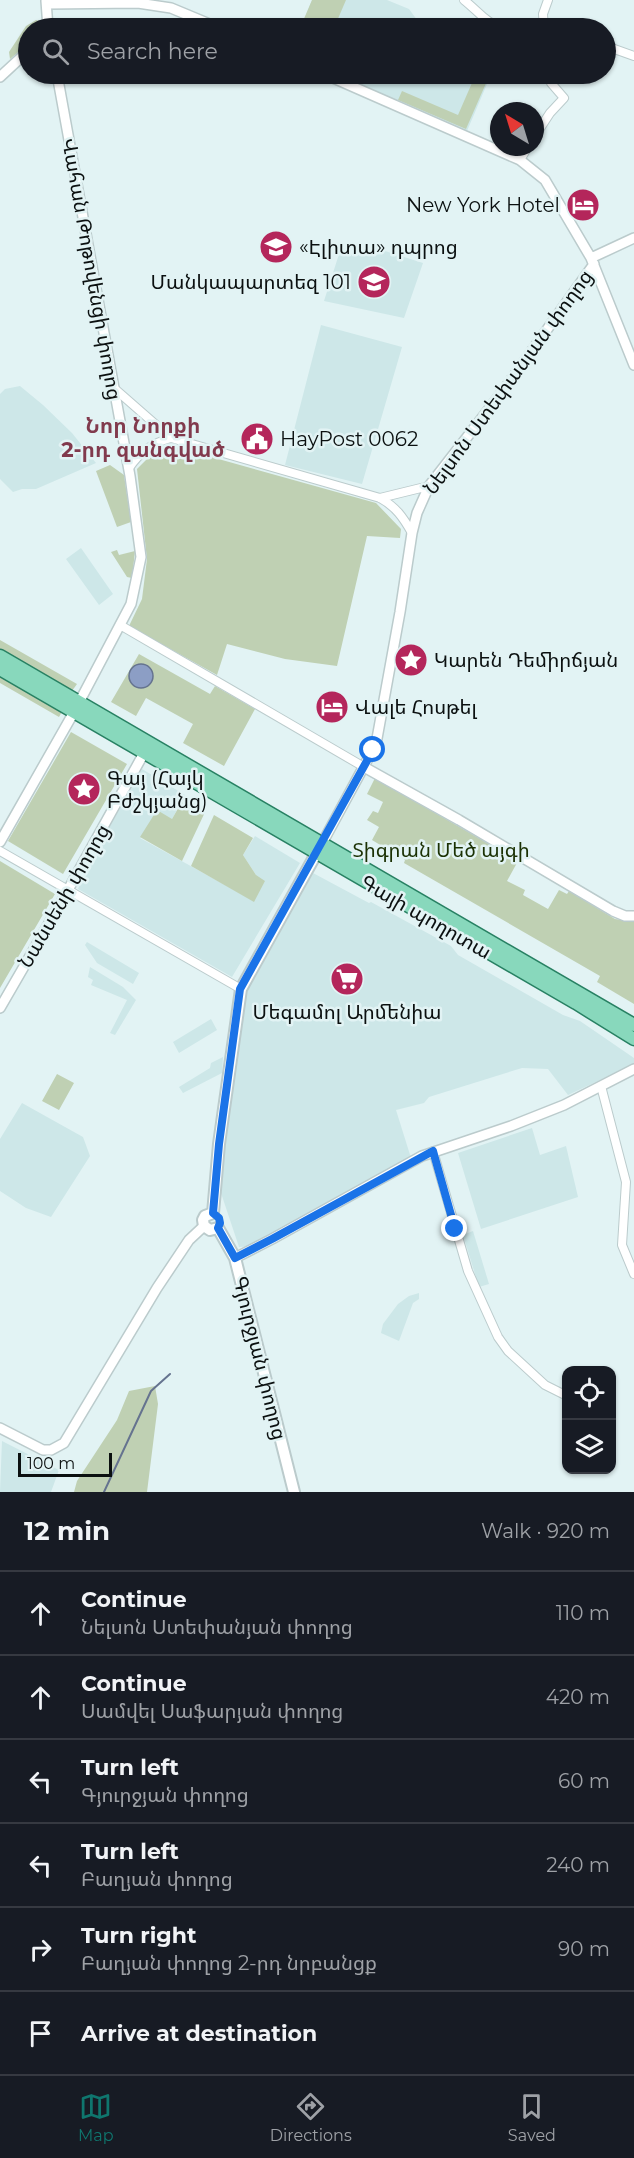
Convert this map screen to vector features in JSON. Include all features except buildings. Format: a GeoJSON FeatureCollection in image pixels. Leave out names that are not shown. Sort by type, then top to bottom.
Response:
{"type":"FeatureCollection","features":[{"type":"Feature","properties":{"kind":"main road","name":"Գայի պողոտա"},"geometry":{"type":"LineString","coordinates":[[0,656],[144,753],[634,1039]]}},
{"type":"Feature","properties":{"kind":"main road","name":"Գայի պողոտա"},"geometry":{"type":"LineString","coordinates":[[0,669],[77,707],[322,843],[634,1025]]}},
{"type":"Feature","properties":{"kind":"main road"},"geometry":{"type":"LineString","coordinates":[[213,1213],[219,1144],[240,989],[316,854]]}},
{"type":"Feature","properties":{"kind":"main road"},"geometry":{"type":"LineString","coordinates":[[213,1213],[218,1215],[220,1220],[218,1228],[210,1230],[204,1226],[203,1220],[205,1216],[213,1213]]}},
{"type":"Feature","properties":{"kind":"main road","name":"Գյուրջյան փողոց"},"geometry":{"type":"LineString","coordinates":[[218,1228],[235,1258],[295,1492]]}},
{"type":"Feature","properties":{"kind":"street"},"geometry":{"type":"LineString","coordinates":[[464,0],[483,18]]}},
{"type":"Feature","properties":{"kind":"street"},"geometry":{"type":"LineString","coordinates":[[543,18],[548,0]]}},
{"type":"Feature","properties":{"kind":"street"},"geometry":{"type":"LineString","coordinates":[[48,18],[47,1],[138,3],[171,8],[195,18]]}},
{"type":"Feature","properties":{"kind":"street"},"geometry":{"type":"LineString","coordinates":[[616,50],[634,56]]}},
{"type":"Feature","properties":{"kind":"street"},"geometry":{"type":"LineString","coordinates":[[0,77],[18,60]]}},
{"type":"Feature","properties":{"kind":"street","name":"Վահան Թոթովենցի փողոց"},"geometry":{"type":"LineString","coordinates":[[59,84],[129,468],[141,557],[131,604],[77,707]]}},
{"type":"Feature","properties":{"kind":"street"},"geometry":{"type":"LineString","coordinates":[[347,84],[520,160],[545,180],[592,261],[634,365]]}},
{"type":"Feature","properties":{"kind":"street"},"geometry":{"type":"LineString","coordinates":[[544,122],[564,98],[551,84]]}},
{"type":"Feature","properties":{"kind":"street"},"geometry":{"type":"LineString","coordinates":[[520,160],[522,156]]}},
{"type":"Feature","properties":{"kind":"street","name":"Նելսոն Ստեփանյան փողոց"},"geometry":{"type":"LineString","coordinates":[[316,854],[376,744],[412,534],[417,513],[429,486],[503,391],[592,261],[634,238]]}},
{"type":"Feature","properties":{"kind":"street"},"geometry":{"type":"LineString","coordinates":[[115,389],[171,438],[380,498],[394,506],[404,517],[412,534]]}},
{"type":"Feature","properties":{"kind":"street"},"geometry":{"type":"LineString","coordinates":[[129,468],[152,444],[171,438]]}},
{"type":"Feature","properties":{"kind":"street"},"geometry":{"type":"LineString","coordinates":[[380,498],[429,486]]}},
{"type":"Feature","properties":{"kind":"street"},"geometry":{"type":"LineString","coordinates":[[120,625],[613,911],[625,916],[634,916]]}},
{"type":"Feature","properties":{"kind":"street"},"geometry":{"type":"LineString","coordinates":[[0,842],[77,707]]}},
{"type":"Feature","properties":{"kind":"street","name":"Նանսենի փողոց"},"geometry":{"type":"LineString","coordinates":[[0,1008],[144,753]]}},
{"type":"Feature","properties":{"kind":"street"},"geometry":{"type":"LineString","coordinates":[[0,851],[240,989]]}},
{"type":"Feature","properties":{"kind":"street"},"geometry":{"type":"LineString","coordinates":[[235,1258],[433,1151],[511,1126],[564,1105],[634,1069]]}},
{"type":"Feature","properties":{"kind":"street"},"geometry":{"type":"LineString","coordinates":[[601,1086],[626,1182],[622,1245],[634,1274]]}},
{"type":"Feature","properties":{"kind":"street"},"geometry":{"type":"LineString","coordinates":[[433,1151],[468,1272],[498,1337],[508,1351],[545,1385],[562,1394]]}},
{"type":"Feature","properties":{"kind":"street"},"geometry":{"type":"LineString","coordinates":[[0,1428],[43,1450],[51,1450],[64,1443],[157,1288],[189,1240],[204,1226]]}},
{"type":"Feature","properties":{"kind":"shaded area"},"geometry":{"type":"Polygon","coordinates":[[[312,0],[387,0],[409,9],[416,18],[305,18],[312,0]]]}},
{"type":"Feature","properties":{"kind":"shaded area"},"geometry":{"type":"Polygon","coordinates":[[[359,84],[487,84],[467,131],[359,84]]]}},
{"type":"Feature","properties":{"kind":"shaded area","name":"Մանկապարտեզ 101"},"geometry":{"type":"Polygon","coordinates":[[[363,244],[423,263],[404,318],[324,301],[340,251],[357,249],[363,244]]]}},
{"type":"Feature","properties":{"kind":"shaded area"},"geometry":{"type":"Polygon","coordinates":[[[321,325],[402,347],[362,484],[285,465],[321,325]]]}},
{"type":"Feature","properties":{"kind":"shaded area"},"geometry":{"type":"Polygon","coordinates":[[[20,386],[72,433],[96,463],[36,489],[22,489],[13,492],[0,479],[0,394],[5,389],[20,386]]]}},
{"type":"Feature","properties":{"kind":"shaded area"},"geometry":{"type":"Polygon","coordinates":[[[81,548],[113,594],[99,605],[66,559],[81,548]]]}},
{"type":"Feature","properties":{"kind":"shaded area"},"geometry":{"type":"Polygon","coordinates":[[[142,769],[185,795],[172,819],[140,838],[254,901],[256,875],[243,855],[255,836],[300,863],[232,977],[78,889],[87,867],[142,769]]]}},
{"type":"Feature","properties":{"kind":"shaded area"},"geometry":{"type":"Polygon","coordinates":[[[313,873],[451,946],[458,955],[563,1015],[580,1021],[634,1058],[634,1064],[568,1095],[548,1069],[522,1068],[429,1097],[424,1103],[396,1110],[411,1158],[252,1246],[239,1247],[218,1184],[246,986],[252,983],[313,873]]]}},
{"type":"Feature","properties":{"kind":"shaded area"},"geometry":{"type":"Polygon","coordinates":[[[87,942],[139,973],[133,984],[97,963],[85,945],[87,942]]]}},
{"type":"Feature","properties":{"kind":"shaded area"},"geometry":{"type":"Polygon","coordinates":[[[90,967],[123,987],[136,1000],[115,1035],[110,1033],[127,1000],[91,985],[93,980],[88,977],[90,967]]]}},
{"type":"Feature","properties":{"kind":"shaded area"},"geometry":{"type":"Polygon","coordinates":[[[211,1019],[217,1030],[179,1053],[173,1042],[211,1019]]]}},
{"type":"Feature","properties":{"kind":"shaded area"},"geometry":{"type":"Polygon","coordinates":[[[223,1057],[222,1073],[183,1093],[179,1087],[210,1068],[211,1063],[223,1057]]]}},
{"type":"Feature","properties":{"kind":"shaded area"},"geometry":{"type":"Polygon","coordinates":[[[22,1103],[83,1137],[90,1156],[51,1217],[26,1208],[0,1191],[0,1139],[22,1103]]]}},
{"type":"Feature","properties":{"kind":"shaded area"},"geometry":{"type":"Polygon","coordinates":[[[532,1128],[540,1155],[566,1146],[578,1197],[481,1229],[458,1153],[532,1128]]]}},
{"type":"Feature","properties":{"kind":"shaded area"},"geometry":{"type":"Polygon","coordinates":[[[473,1231],[489,1284],[479,1287],[463,1235],[473,1231]]]}},
{"type":"Feature","properties":{"kind":"shaded area"},"geometry":{"type":"Polygon","coordinates":[[[419,1293],[419,1299],[413,1303],[399,1341],[381,1333],[383,1324],[398,1304],[409,1296],[419,1293]]]}},
{"type":"Feature","properties":{"kind":"shaded area"},"geometry":{"type":"Polygon","coordinates":[[[2,1441],[59,1470],[51,1492],[0,1492],[2,1441]]]}},
{"type":"Feature","properties":{"kind":"green space"},"geometry":{"type":"Polygon","coordinates":[[[312,0],[346,0],[338,18],[304,18],[312,0]]]}},
{"type":"Feature","properties":{"kind":"green space"},"geometry":{"type":"Polygon","coordinates":[[[18,38],[18,52],[10,59],[9,52],[18,38]]]}},
{"type":"Feature","properties":{"kind":"green space"},"geometry":{"type":"Polygon","coordinates":[[[472,84],[486,84],[466,129],[398,100],[402,91],[458,115],[472,84]]]}},
{"type":"Feature","properties":{"kind":"green space"},"geometry":{"type":"Polygon","coordinates":[[[172,446],[376,503],[401,529],[400,538],[367,536],[337,666],[285,659],[227,644],[217,675],[129,626],[142,599],[147,559],[137,469],[153,453],[172,446]]]}},
{"type":"Feature","properties":{"kind":"green space"},"geometry":{"type":"Polygon","coordinates":[[[110,465],[124,475],[131,522],[117,527],[96,471],[110,465]]]}},
{"type":"Feature","properties":{"kind":"green space"},"geometry":{"type":"Polygon","coordinates":[[[117,550],[119,555],[135,551],[132,578],[127,577],[111,552],[117,550]]]}},
{"type":"Feature","properties":{"kind":"green space"},"geometry":{"type":"Polygon","coordinates":[[[0,640],[77,684],[72,691],[0,650],[0,640]]]}},
{"type":"Feature","properties":{"kind":"green space"},"geometry":{"type":"Polygon","coordinates":[[[139,654],[210,694],[215,686],[255,709],[224,766],[183,743],[193,724],[146,698],[136,716],[111,702],[139,654]]]}},
{"type":"Feature","properties":{"kind":"green space"},"geometry":{"type":"Polygon","coordinates":[[[0,675],[63,710],[59,717],[0,683],[0,675]]]}},
{"type":"Feature","properties":{"kind":"green space"},"geometry":{"type":"Polygon","coordinates":[[[71,732],[127,764],[63,874],[8,841],[71,732]]]}},
{"type":"Feature","properties":{"kind":"green space","name":"Տիգրան Մեծ այգի"},"geometry":{"type":"Polygon","coordinates":[[[375,778],[518,861],[507,881],[525,890],[523,895],[548,909],[559,890],[567,894],[569,891],[615,919],[634,922],[634,1004],[597,982],[600,976],[404,863],[405,860],[372,840],[379,827],[367,820],[373,811],[378,813],[383,802],[367,794],[375,778]]]}},
{"type":"Feature","properties":{"kind":"green space"},"geometry":{"type":"Polygon","coordinates":[[[184,798],[206,810],[182,861],[140,837],[157,810],[172,819],[184,798]]]}},
{"type":"Feature","properties":{"kind":"green space"},"geometry":{"type":"Polygon","coordinates":[[[214,815],[253,838],[243,855],[256,875],[265,881],[254,902],[191,866],[214,815]]]}},
{"type":"Feature","properties":{"kind":"green space"},"geometry":{"type":"Polygon","coordinates":[[[0,861],[55,894],[0,988],[0,861]]]}},
{"type":"Feature","properties":{"kind":"green space"},"geometry":{"type":"Polygon","coordinates":[[[57,1074],[74,1083],[59,1110],[42,1101],[57,1074]]]}},
{"type":"Feature","properties":{"kind":"green space"},"geometry":{"type":"Polygon","coordinates":[[[155,1386],[158,1404],[147,1492],[74,1492],[77,1481],[117,1420],[129,1391],[155,1386]]]}},
{"type":"Feature","properties":{"kind":"water"},"geometry":{"type":"Polygon","coordinates":[[[141,664],[149,668],[153,676],[149,684],[141,688],[133,684],[129,676],[133,668],[141,664]]]}},
{"type":"Feature","properties":{"kind":"waterway"},"geometry":{"type":"LineString","coordinates":[[104,1492],[151,1391],[170,1374]]}},
{"type":"Feature","properties":{"kind":"place","name":"New York Hotel"},"geometry":{"type":"Point","coordinates":[583,205]}},
{"type":"Feature","properties":{"kind":"place","name":"«Էլիտա» դպրոց"},"geometry":{"type":"Point","coordinates":[276,247]}},
{"type":"Feature","properties":{"kind":"place","name":"Մանկապարտեզ 101"},"geometry":{"type":"Point","coordinates":[374,282]}},
{"type":"Feature","properties":{"kind":"place","name":"HayPost 0062"},"geometry":{"type":"Point","coordinates":[257,439]}},
{"type":"Feature","properties":{"kind":"place","name":"Կարեն Դեմիրճյան"},"geometry":{"type":"Point","coordinates":[411,660]}},
{"type":"Feature","properties":{"kind":"place","name":"Վալե Հոսթել"},"geometry":{"type":"Point","coordinates":[332,707]}},
{"type":"Feature","properties":{"kind":"place","name":"Գայ (Հայկ Բժշկյանց)"},"geometry":{"type":"Point","coordinates":[84,789]}},
{"type":"Feature","properties":{"kind":"place","name":"Մեգամոլ Արմենիա"},"geometry":{"type":"Point","coordinates":[347,979]}},
{"type":"Feature","properties":{"kind":"district","name":"Նոր Նորքի 2-րդ զանգված"},"geometry":{"type":"Point","coordinates":[143,438]}},
{"type":"Feature","properties":{"kind":"route"},"geometry":{"type":"LineString","coordinates":[[373,750],[240,989],[219,1144],[213,1213],[218,1215],[220,1220],[218,1228],[235,1258],[433,1151],[455,1229]]}}]}
